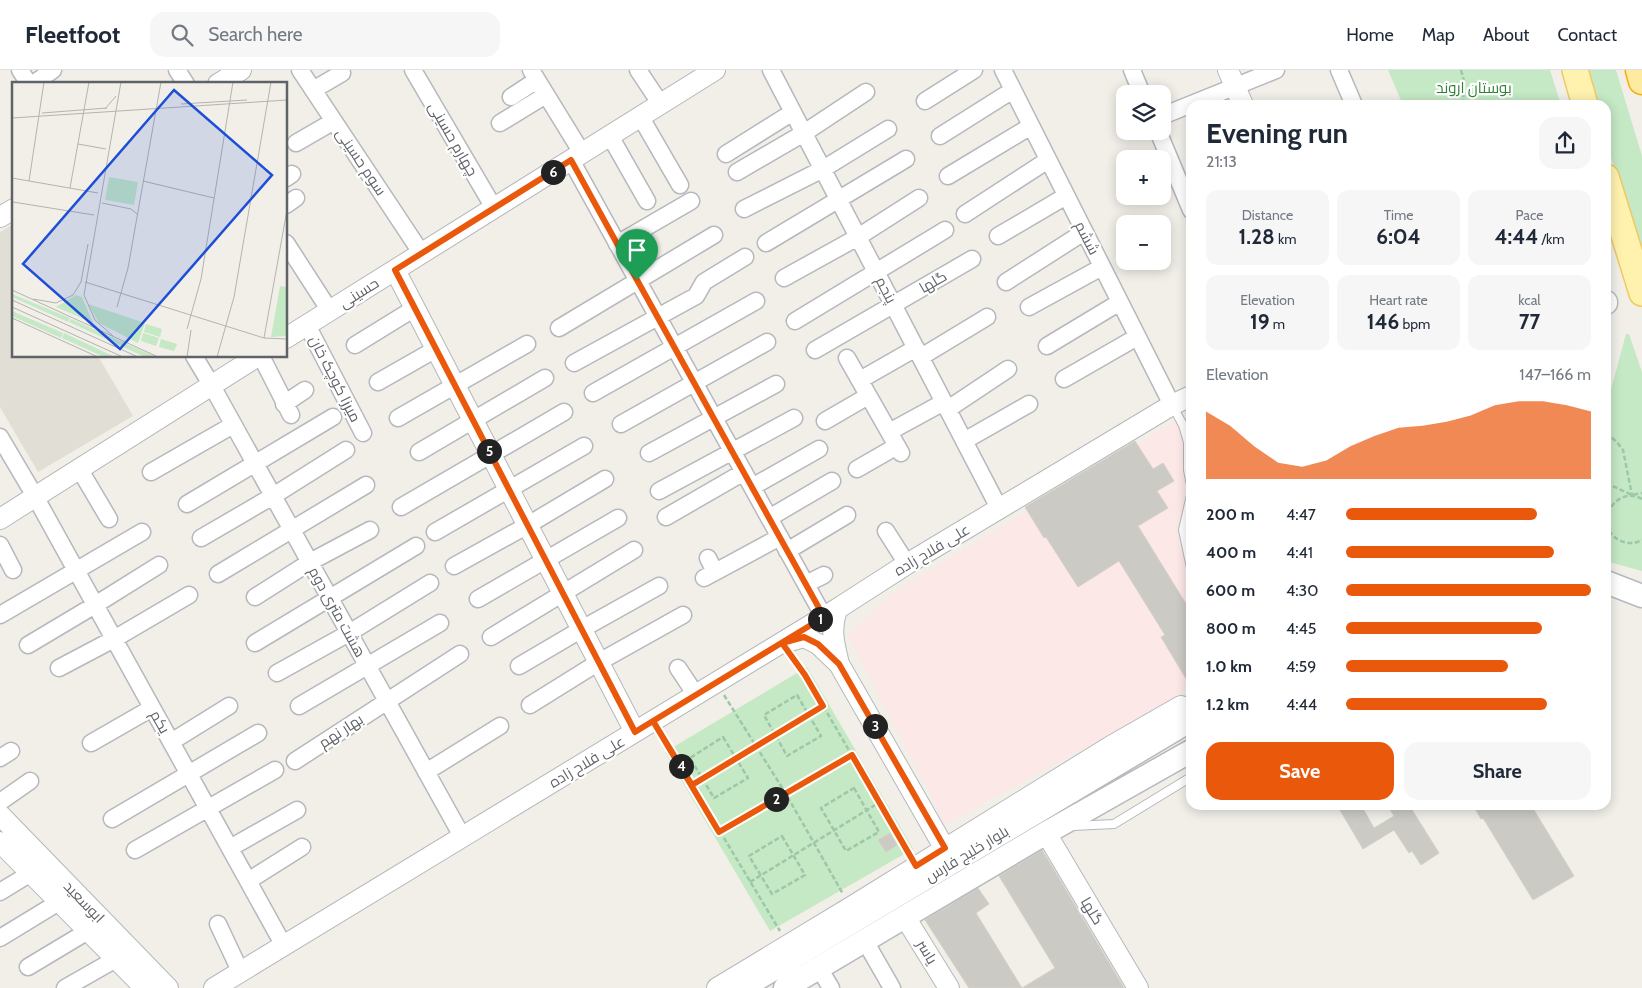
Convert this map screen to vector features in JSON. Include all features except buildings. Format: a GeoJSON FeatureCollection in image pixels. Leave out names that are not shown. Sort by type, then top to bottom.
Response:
{"type":"FeatureCollection","features":[{"type":"Feature","properties":{"kind":"highway"},"geometry":{"type":"LineString","coordinates":[[1639,70],[1642,81]]}},
{"type":"Feature","properties":{"kind":"main road"},"geometry":{"type":"LineString","coordinates":[[1574,70],[1583,100]]}},
{"type":"Feature","properties":{"kind":"main road"},"geometry":{"type":"LineString","coordinates":[[1611,193],[1642,293]]}},
{"type":"Feature","properties":{"kind":"main road"},"geometry":{"type":"LineString","coordinates":[[1611,584],[1642,596]]}},
{"type":"Feature","properties":{"kind":"main road","name":"بلوار خلیج فارس"},"geometry":{"type":"LineString","coordinates":[[742,988],[1186,723]]}},
{"type":"Feature","properties":{"kind":"main road","name":"بلوار خلیج فارس"},"geometry":{"type":"LineString","coordinates":[[785,988],[1051,830],[1186,754]]}},
{"type":"Feature","properties":{"kind":"street"},"geometry":{"type":"LineString","coordinates":[[20,70],[28,82]]}},
{"type":"Feature","properties":{"kind":"street"},"geometry":{"type":"LineString","coordinates":[[36,82],[53,70]]}},
{"type":"Feature","properties":{"kind":"street"},"geometry":{"type":"LineString","coordinates":[[177,70],[185,82]]}},
{"type":"Feature","properties":{"kind":"street"},"geometry":{"type":"LineString","coordinates":[[221,82],[241,70]]}},
{"type":"Feature","properties":{"kind":"street","name":"سوم حسینی"},"geometry":{"type":"LineString","coordinates":[[300,70],[422,254]]}},
{"type":"Feature","properties":{"kind":"street","name":"چهارم حسینی"},"geometry":{"type":"LineString","coordinates":[[413,70],[494,208]]}},
{"type":"Feature","properties":{"kind":"street"},"geometry":{"type":"LineString","coordinates":[[638,70],[660,104]]}},
{"type":"Feature","properties":{"kind":"street","name":"حسینی"},"geometry":{"type":"LineString","coordinates":[[288,337],[714,70]]}},
{"type":"Feature","properties":{"kind":"street","name":"پنجم"},"geometry":{"type":"LineString","coordinates":[[771,70],[1000,510]]}},
{"type":"Feature","properties":{"kind":"street"},"geometry":{"type":"LineString","coordinates":[[925,101],[974,70]]}},
{"type":"Feature","properties":{"kind":"street","name":"ششم"},"geometry":{"type":"LineString","coordinates":[[1003,70],[1172,405]]}},
{"type":"Feature","properties":{"kind":"street"},"geometry":{"type":"LineString","coordinates":[[1132,70],[1138,85]]}},
{"type":"Feature","properties":{"kind":"street"},"geometry":{"type":"LineString","coordinates":[[1191,100],[1231,78],[1276,70]]}},
{"type":"Feature","properties":{"kind":"street"},"geometry":{"type":"LineString","coordinates":[[1339,70],[1352,100]]}},
{"type":"Feature","properties":{"kind":"street"},"geometry":{"type":"LineString","coordinates":[[313,90],[342,73]]}},
{"type":"Feature","properties":{"kind":"street"},"geometry":{"type":"LineString","coordinates":[[511,97],[534,75],[546,95],[637,280],[806,584],[831,613],[833,639],[839,664],[945,848]]}},
{"type":"Feature","properties":{"kind":"street"},"geometry":{"type":"LineString","coordinates":[[1231,78],[1241,100]]}},
{"type":"Feature","properties":{"kind":"street"},"geometry":{"type":"LineString","coordinates":[[940,136],[1013,90]]}},
{"type":"Feature","properties":{"kind":"street"},"geometry":{"type":"LineString","coordinates":[[737,172],[804,133],[866,92]]}},
{"type":"Feature","properties":{"kind":"street"},"geometry":{"type":"LineString","coordinates":[[500,122],[546,95]]}},
{"type":"Feature","properties":{"kind":"street"},"geometry":{"type":"LineString","coordinates":[[1171,111],[1186,103]]}},
{"type":"Feature","properties":{"kind":"street"},"geometry":{"type":"LineString","coordinates":[[726,154],[793,112]]}},
{"type":"Feature","properties":{"kind":"street"},"geometry":{"type":"LineString","coordinates":[[640,116],[680,185]]}},
{"type":"Feature","properties":{"kind":"street"},"geometry":{"type":"LineString","coordinates":[[296,143],[334,121]]}},
{"type":"Feature","properties":{"kind":"street"},"geometry":{"type":"LineString","coordinates":[[948,176],[1031,126]]}},
{"type":"Feature","properties":{"kind":"street"},"geometry":{"type":"LineString","coordinates":[[744,209],[822,168],[888,129]]}},
{"type":"Feature","properties":{"kind":"street"},"geometry":{"type":"LineString","coordinates":[[610,136],[647,201]]}},
{"type":"Feature","properties":{"kind":"street"},"geometry":{"type":"LineString","coordinates":[[1162,140],[1186,198]]}},
{"type":"Feature","properties":{"kind":"street"},"geometry":{"type":"LineString","coordinates":[[766,243],[906,158]]}},
{"type":"Feature","properties":{"kind":"street"},"geometry":{"type":"LineString","coordinates":[[965,214],[1048,160]]}},
{"type":"Feature","properties":{"kind":"street"},"geometry":{"type":"LineString","coordinates":[[998,236],[1066,196]]}},
{"type":"Feature","properties":{"kind":"street"},"geometry":{"type":"LineString","coordinates":[[784,278],[858,237],[919,198]]}},
{"type":"Feature","properties":{"kind":"street"},"geometry":{"type":"LineString","coordinates":[[618,244],[690,201]]}},
{"type":"Feature","properties":{"kind":"street"},"geometry":{"type":"LineString","coordinates":[[795,321],[945,230]]}},
{"type":"Feature","properties":{"kind":"street"},"geometry":{"type":"LineString","coordinates":[[1006,282],[1084,232]]}},
{"type":"Feature","properties":{"kind":"street"},"geometry":{"type":"LineString","coordinates":[[559,328],[714,235]]}},
{"type":"Feature","properties":{"kind":"street"},"geometry":{"type":"LineString","coordinates":[[288,246],[330,311]]}},
{"type":"Feature","properties":{"kind":"street"},"geometry":{"type":"LineString","coordinates":[[574,362],[696,296],[704,282],[744,257]]}},
{"type":"Feature","properties":{"kind":"street","name":"گلها"},"geometry":{"type":"LineString","coordinates":[[815,350],[972,259]]}},
{"type":"Feature","properties":{"kind":"street"},"geometry":{"type":"LineString","coordinates":[[1029,307],[1102,267]]}},
{"type":"Feature","properties":{"kind":"street"},"geometry":{"type":"LineString","coordinates":[[395,270],[635,732]]}},
{"type":"Feature","properties":{"kind":"street"},"geometry":{"type":"LineString","coordinates":[[592,393],[756,301]]}},
{"type":"Feature","properties":{"kind":"street"},"geometry":{"type":"LineString","coordinates":[[1047,346],[1120,302]]}},
{"type":"Feature","properties":{"kind":"street"},"geometry":{"type":"LineString","coordinates":[[355,345],[415,308]]}},
{"type":"Feature","properties":{"kind":"street"},"geometry":{"type":"LineString","coordinates":[[860,380],[918,353],[987,317]]}},
{"type":"Feature","properties":{"kind":"street","name":"میرزا کوچک خان"},"geometry":{"type":"LineString","coordinates":[[307,325],[363,433]]}},
{"type":"Feature","properties":{"kind":"street"},"geometry":{"type":"LineString","coordinates":[[1064,379],[1137,337]]}},
{"type":"Feature","properties":{"kind":"street"},"geometry":{"type":"LineString","coordinates":[[621,424],[767,342]]}},
{"type":"Feature","properties":{"kind":"street"},"geometry":{"type":"LineString","coordinates":[[398,418],[527,344]]}},
{"type":"Feature","properties":{"kind":"street"},"geometry":{"type":"LineString","coordinates":[[378,382],[436,349]]}},
{"type":"Feature","properties":{"kind":"street","name":"هشت متری دوم"},"geometry":{"type":"LineString","coordinates":[[195,358],[462,838]]}},
{"type":"Feature","properties":{"kind":"street"},"geometry":{"type":"LineString","coordinates":[[0,519],[257,358]]}},
{"type":"Feature","properties":{"kind":"street"},"geometry":{"type":"LineString","coordinates":[[261,358],[287,409],[305,390]]}},
{"type":"Feature","properties":{"kind":"street"},"geometry":{"type":"LineString","coordinates":[[847,358],[899,450],[857,469]]}},
{"type":"Feature","properties":{"kind":"street"},"geometry":{"type":"LineString","coordinates":[[889,432],[946,406],[1008,369]]}},
{"type":"Feature","properties":{"kind":"street"},"geometry":{"type":"LineString","coordinates":[[419,452],[545,378]]}},
{"type":"Feature","properties":{"kind":"street"},"geometry":{"type":"LineString","coordinates":[[649,453],[776,384]]}},
{"type":"Feature","properties":{"kind":"street"},"geometry":{"type":"LineString","coordinates":[[825,421],[868,396]]}},
{"type":"Feature","properties":{"kind":"street","name":"علی فلاح زاده"},"geometry":{"type":"LineString","coordinates":[[214,988],[782,643],[907,564],[1186,398]]}},
{"type":"Feature","properties":{"kind":"street"},"geometry":{"type":"LineString","coordinates":[[964,441],[1029,404]]}},
{"type":"Feature","properties":{"kind":"street"},"geometry":{"type":"LineString","coordinates":[[401,507],[564,412]]}},
{"type":"Feature","properties":{"kind":"street"},"geometry":{"type":"LineString","coordinates":[[187,504],[256,465],[333,417]]}},
{"type":"Feature","properties":{"kind":"street"},"geometry":{"type":"LineString","coordinates":[[659,491],[794,418]]}},
{"type":"Feature","properties":{"kind":"street"},"geometry":{"type":"LineString","coordinates":[[151,472],[233,424]]}},
{"type":"Feature","properties":{"kind":"street","name":"یکم"},"geometry":{"type":"LineString","coordinates":[[0,436],[284,946]]}},
{"type":"Feature","properties":{"kind":"street"},"geometry":{"type":"LineString","coordinates":[[435,532],[584,446]]}},
{"type":"Feature","properties":{"kind":"street"},"geometry":{"type":"LineString","coordinates":[[666,517],[819,449]]}},
{"type":"Feature","properties":{"kind":"street"},"geometry":{"type":"LineString","coordinates":[[201,538],[346,450]]}},
{"type":"Feature","properties":{"kind":"street"},"geometry":{"type":"LineString","coordinates":[[80,470],[109,519]]}},
{"type":"Feature","properties":{"kind":"street"},"geometry":{"type":"LineString","coordinates":[[454,566],[605,479]]}},
{"type":"Feature","properties":{"kind":"street"},"geometry":{"type":"LineString","coordinates":[[769,518],[832,481]]}},
{"type":"Feature","properties":{"kind":"street"},"geometry":{"type":"LineString","coordinates":[[218,574],[366,486]]}},
{"type":"Feature","properties":{"kind":"street"},"geometry":{"type":"LineString","coordinates":[[709,570],[784,544],[847,515]]}},
{"type":"Feature","properties":{"kind":"street"},"geometry":{"type":"LineString","coordinates":[[478,599],[618,518]]}},
{"type":"Feature","properties":{"kind":"street"},"geometry":{"type":"LineString","coordinates":[[255,597],[310,562],[370,530]]}},
{"type":"Feature","properties":{"kind":"street"},"geometry":{"type":"LineString","coordinates":[[886,531],[907,564]]}},
{"type":"Feature","properties":{"kind":"street"},"geometry":{"type":"LineString","coordinates":[[0,615],[142,532]]}},
{"type":"Feature","properties":{"kind":"street"},"geometry":{"type":"LineString","coordinates":[[0,545],[13,570]]}},
{"type":"Feature","properties":{"kind":"street"},"geometry":{"type":"LineString","coordinates":[[255,643],[416,546]]}},
{"type":"Feature","properties":{"kind":"street"},"geometry":{"type":"LineString","coordinates":[[491,637],[634,550]]}},
{"type":"Feature","properties":{"kind":"street"},"geometry":{"type":"LineString","coordinates":[[28,645],[159,565]]}},
{"type":"Feature","properties":{"kind":"street"},"geometry":{"type":"LineString","coordinates":[[806,584],[824,575]]}},
{"type":"Feature","properties":{"kind":"street"},"geometry":{"type":"LineString","coordinates":[[277,673],[349,633],[430,583]]}},
{"type":"Feature","properties":{"kind":"street"},"geometry":{"type":"LineString","coordinates":[[519,666],[659,586]]}},
{"type":"Feature","properties":{"kind":"street"},"geometry":{"type":"LineString","coordinates":[[59,668],[114,639],[189,595]]}},
{"type":"Feature","properties":{"kind":"street"},"geometry":{"type":"LineString","coordinates":[[530,705],[599,662],[682,615]]}},
{"type":"Feature","properties":{"kind":"street"},"geometry":{"type":"LineString","coordinates":[[299,706],[440,623]]}},
{"type":"Feature","properties":{"kind":"street"},"geometry":{"type":"LineString","coordinates":[[782,643],[804,637],[818,644],[839,664]]}},
{"type":"Feature","properties":{"kind":"street","name":"بهار نهم"},"geometry":{"type":"LineString","coordinates":[[295,761],[460,654]]}},
{"type":"Feature","properties":{"kind":"street"},"geometry":{"type":"LineString","coordinates":[[678,668],[696,695]]}},
{"type":"Feature","properties":{"kind":"street"},"geometry":{"type":"LineString","coordinates":[[171,742],[229,706]]}},
{"type":"Feature","properties":{"kind":"street"},"geometry":{"type":"LineString","coordinates":[[717,988],[1111,746],[1181,706],[1186,708]]}},
{"type":"Feature","properties":{"kind":"street"},"geometry":{"type":"LineString","coordinates":[[91,743],[152,708]]}},
{"type":"Feature","properties":{"kind":"street"},"geometry":{"type":"LineString","coordinates":[[426,772],[500,726]]}},
{"type":"Feature","properties":{"kind":"street"},"geometry":{"type":"LineString","coordinates":[[112,819],[258,733]]}},
{"type":"Feature","properties":{"kind":"street"},"geometry":{"type":"LineString","coordinates":[[135,850],[276,770]]}},
{"type":"Feature","properties":{"kind":"street"},"geometry":{"type":"LineString","coordinates":[[0,802],[30,781]]}},
{"type":"Feature","properties":{"kind":"street"},"geometry":{"type":"LineString","coordinates":[[230,848],[298,810]]}},
{"type":"Feature","properties":{"kind":"street","name":"ابوسعید"},"geometry":{"type":"LineString","coordinates":[[0,815],[168,988]]}},
{"type":"Feature","properties":{"kind":"street","name":"گلها"},"geometry":{"type":"LineString","coordinates":[[1051,830],[1138,988]]}},
{"type":"Feature","properties":{"kind":"street","name":"ابوسعید"},"geometry":{"type":"LineString","coordinates":[[1,846],[60,902],[145,988]]}},
{"type":"Feature","properties":{"kind":"street"},"geometry":{"type":"LineString","coordinates":[[248,881],[302,847]]}},
{"type":"Feature","properties":{"kind":"street"},"geometry":{"type":"LineString","coordinates":[[0,892],[30,873]]}},
{"type":"Feature","properties":{"kind":"street"},"geometry":{"type":"LineString","coordinates":[[0,938],[60,902]]}},
{"type":"Feature","properties":{"kind":"street","name":"یاسر"},"geometry":{"type":"LineString","coordinates":[[905,917],[949,988]]}},
{"type":"Feature","properties":{"kind":"street"},"geometry":{"type":"LineString","coordinates":[[218,924],[241,973]]}},
{"type":"Feature","properties":{"kind":"street"},"geometry":{"type":"LineString","coordinates":[[28,967],[88,931]]}},
{"type":"Feature","properties":{"kind":"street"},"geometry":{"type":"LineString","coordinates":[[865,941],[892,988]]}},
{"type":"Feature","properties":{"kind":"street"},"geometry":{"type":"LineString","coordinates":[[65,988],[116,959]]}},
{"type":"Feature","properties":{"kind":"street"},"geometry":{"type":"LineString","coordinates":[[819,968],[831,988]]}},
{"type":"Feature","properties":{"kind":"lane"},"geometry":{"type":"LineString","coordinates":[[1172,405],[1186,424]]}},
{"type":"Feature","properties":{"kind":"lane"},"geometry":{"type":"LineString","coordinates":[[1186,517],[1183,530],[1186,544]]}},
{"type":"Feature","properties":{"kind":"lane"},"geometry":{"type":"LineString","coordinates":[[1051,830],[1114,824],[1186,780]]}},
{"type":"Feature","properties":{"kind":"path"},"geometry":{"type":"LineString","coordinates":[[1461,70],[1464,81],[1462,100]]}},
{"type":"Feature","properties":{"kind":"path"},"geometry":{"type":"LineString","coordinates":[[1611,437],[1623,450],[1632,495]]}},
{"type":"Feature","properties":{"kind":"path"},"geometry":{"type":"LineString","coordinates":[[1611,485],[1642,499]]}},
{"type":"Feature","properties":{"kind":"path"},"geometry":{"type":"LineString","coordinates":[[1611,506],[1619,498],[1642,493]]}},
{"type":"Feature","properties":{"kind":"path"},"geometry":{"type":"LineString","coordinates":[[1611,532],[1615,538],[1622,542],[1630,543],[1642,540]]}},
{"type":"Feature","properties":{"kind":"path"},"geometry":{"type":"LineString","coordinates":[[782,643],[805,675],[916,866]]}},
{"type":"Feature","properties":{"kind":"path"},"geometry":{"type":"LineString","coordinates":[[716,683],[786,794],[837,885]]}},
{"type":"Feature","properties":{"kind":"path"},"geometry":{"type":"LineString","coordinates":[[797,695],[821,736],[787,756],[775,734],[764,715],[797,695]]}},
{"type":"Feature","properties":{"kind":"path"},"geometry":{"type":"LineString","coordinates":[[692,785],[823,706]]}},
{"type":"Feature","properties":{"kind":"path"},"geometry":{"type":"LineString","coordinates":[[653,721],[788,945]]}},
{"type":"Feature","properties":{"kind":"path"},"geometry":{"type":"LineString","coordinates":[[724,738],[748,778],[714,798],[702,778],[690,758],[724,738]]}},
{"type":"Feature","properties":{"kind":"path"},"geometry":{"type":"LineString","coordinates":[[719,832],[852,755]]}},
{"type":"Feature","properties":{"kind":"path"},"geometry":{"type":"LineString","coordinates":[[854,788],[879,832],[846,851],[833,830],[821,808],[854,788]]}},
{"type":"Feature","properties":{"kind":"path"},"geometry":{"type":"LineString","coordinates":[[750,882],[880,802]]}},
{"type":"Feature","properties":{"kind":"path"},"geometry":{"type":"LineString","coordinates":[[782,836],[805,874],[772,894],[760,875],[749,856],[782,836]]}},
{"type":"Feature","properties":{"kind":"shaded area"},"geometry":{"type":"Polygon","coordinates":[[[12,225],[12,358],[99,358],[133,416],[38,472],[0,407],[0,232],[12,225]]]}},
{"type":"Feature","properties":{"kind":"shaded area"},"geometry":{"type":"Polygon","coordinates":[[[1186,415],[1186,690],[1164,705],[945,824],[848,635],[896,591],[1186,415]]]}},
{"type":"Feature","properties":{"kind":"green space","name":"بوستان اروند"},"geometry":{"type":"Polygon","coordinates":[[[1388,70],[1550,70],[1559,100],[1401,100],[1388,70]]]}},
{"type":"Feature","properties":{"kind":"green space"},"geometry":{"type":"Polygon","coordinates":[[[1584,70],[1616,70],[1642,156],[1642,255],[1611,158],[1611,100],[1593,100],[1584,70]]]}},
{"type":"Feature","properties":{"kind":"green space"},"geometry":{"type":"Polygon","coordinates":[[[1626,334],[1629,334],[1642,372],[1642,571],[1611,562],[1611,390],[1626,334]]]}},
{"type":"Feature","properties":{"kind":"green space"},"geometry":{"type":"Polygon","coordinates":[[[807,667],[913,849],[770,931],[665,752],[807,667]]]}},
{"type":"Feature","properties":{"kind":"route"},"geometry":{"type":"LineString","coordinates":[[637,280],[571,160],[395,270],[635,732],[653,721],[692,785],[823,706],[805,675],[782,643],[804,637],[818,644],[839,664],[945,848],[916,866],[852,755],[719,832],[692,785],[677,758],[653,721],[824,617],[637,280]]}}]}
